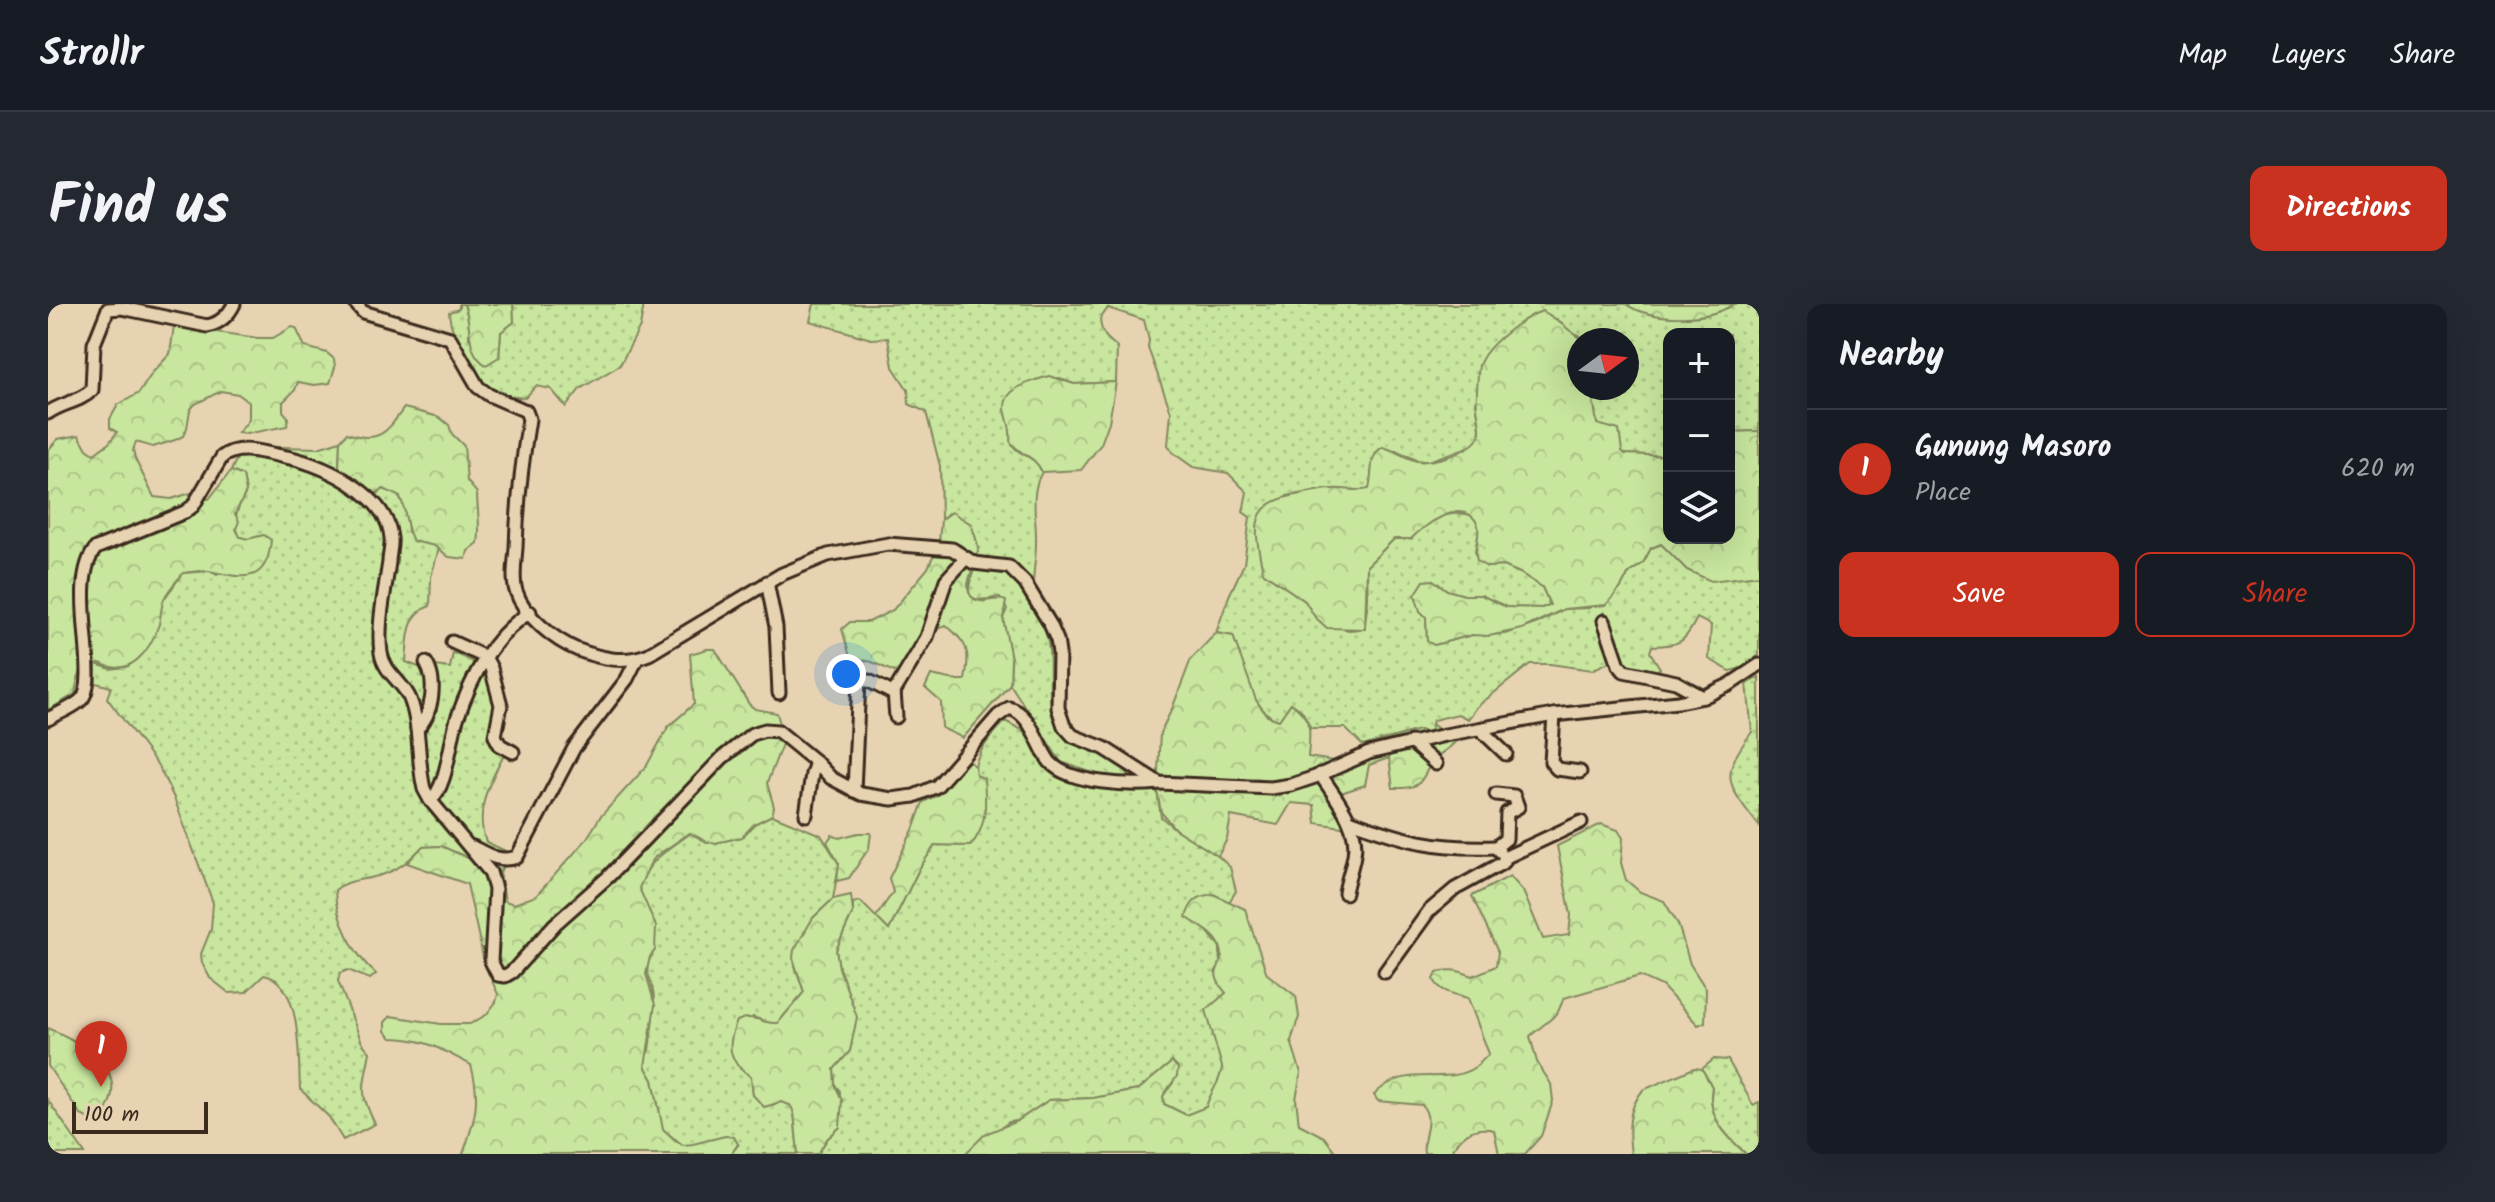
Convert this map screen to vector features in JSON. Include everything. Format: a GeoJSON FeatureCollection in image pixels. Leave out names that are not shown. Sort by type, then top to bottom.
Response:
{"type":"FeatureCollection","features":[{"type":"Feature","properties":{"kind":"street"},"geometry":{"type":"LineString","coordinates":[[48,413],[84,397],[92,390],[94,344],[108,309],[122,308],[207,326],[214,325],[230,312],[234,304]]}},
{"type":"Feature","properties":{"kind":"street"},"geometry":{"type":"LineString","coordinates":[[356,304],[363,312],[450,338],[478,387],[527,413],[519,487],[515,584],[520,599],[549,633],[576,649],[609,659],[637,659],[767,582],[828,555],[873,545],[946,548],[978,564],[1001,564],[1014,570],[1050,624],[1059,653],[1058,708],[1067,730],[1078,739],[1111,752],[1159,783]]}},
{"type":"Feature","properties":{"kind":"street"},"geometry":{"type":"LineString","coordinates":[[48,719],[82,700],[86,690],[83,605],[88,558],[96,548],[185,512],[193,506],[228,452],[244,449],[287,457],[337,475],[376,504],[391,537],[382,620],[383,661],[409,696],[417,729],[421,778],[430,800],[490,872],[495,889],[491,961],[498,975],[505,976],[555,924],[608,877],[722,758],[745,738],[765,730],[778,731],[831,778],[854,791],[892,799],[937,786],[998,716],[1009,708],[1019,712],[1026,721],[1051,762],[1072,777],[1271,788],[1291,785],[1369,753],[1411,742],[1554,715],[1703,697],[1729,685],[1759,665]]}},
{"type":"Feature","properties":{"kind":"street"},"geometry":{"type":"LineString","coordinates":[[896,717],[894,694],[927,637],[946,580],[966,558]]}},
{"type":"Feature","properties":{"kind":"street"},"geometry":{"type":"LineString","coordinates":[[767,582],[776,627],[779,693]]}},
{"type":"Feature","properties":{"kind":"street"},"geometry":{"type":"LineString","coordinates":[[430,800],[440,788],[458,717],[485,657],[499,636],[530,612]]}},
{"type":"Feature","properties":{"kind":"street"},"geometry":{"type":"LineString","coordinates":[[1604,621],[1619,665],[1624,671],[1676,682],[1703,697]]}},
{"type":"Feature","properties":{"kind":"street"},"geometry":{"type":"LineString","coordinates":[[452,642],[485,657],[494,676],[501,705],[495,736],[500,745],[513,752]]}},
{"type":"Feature","properties":{"kind":"street"},"geometry":{"type":"LineString","coordinates":[[467,844],[498,859],[517,857],[574,748],[627,679],[637,659]]}},
{"type":"Feature","properties":{"kind":"street"},"geometry":{"type":"LineString","coordinates":[[417,729],[424,723],[432,695],[432,678],[426,663]]}},
{"type":"Feature","properties":{"kind":"street"},"geometry":{"type":"LineString","coordinates":[[854,791],[859,681],[869,681],[894,694]]}},
{"type":"Feature","properties":{"kind":"street"},"geometry":{"type":"LineString","coordinates":[[1554,715],[1551,762],[1557,769],[1580,772]]}},
{"type":"Feature","properties":{"kind":"street"},"geometry":{"type":"LineString","coordinates":[[1480,729],[1506,754]]}},
{"type":"Feature","properties":{"kind":"street"},"geometry":{"type":"LineString","coordinates":[[1411,742],[1436,764]]}},
{"type":"Feature","properties":{"kind":"street"},"geometry":{"type":"LineString","coordinates":[[806,815],[816,762]]}},
{"type":"Feature","properties":{"kind":"street"},"geometry":{"type":"LineString","coordinates":[[1320,774],[1349,820],[1355,847],[1345,893]]}},
{"type":"Feature","properties":{"kind":"street"},"geometry":{"type":"LineString","coordinates":[[1349,820],[1402,840],[1457,849],[1496,847],[1506,839],[1507,813],[1518,807],[1514,796],[1496,794]]}},
{"type":"Feature","properties":{"kind":"street"},"geometry":{"type":"LineString","coordinates":[[1385,972],[1429,911],[1455,889],[1504,862],[1504,858],[1581,822]]}},
{"type":"Feature","properties":{"kind":"street"},"geometry":{"type":"LineString","coordinates":[[1496,847],[1504,858]]}},
{"type":"Feature","properties":{"kind":"green space"},"geometry":{"type":"Polygon","coordinates":[[[459,304],[464,304],[469,321],[469,338],[499,357],[501,332],[514,322],[513,304],[644,304],[640,327],[620,365],[580,389],[566,407],[551,389],[536,386],[525,398],[500,394],[486,387],[451,325],[449,312],[459,309],[459,304]]]}},
{"type":"Feature","properties":{"kind":"green space"},"geometry":{"type":"Polygon","coordinates":[[[464,304],[513,304],[514,322],[501,332],[499,357],[486,365],[472,345],[464,304]]]}},
{"type":"Feature","properties":{"kind":"green space"},"geometry":{"type":"Polygon","coordinates":[[[814,304],[1626,304],[1650,314],[1676,316],[1728,308],[1733,304],[1759,304],[1759,431],[1735,432],[1735,328],[1663,328],[1663,456],[1625,454],[1599,424],[1593,407],[1594,400],[1639,400],[1639,328],[1567,329],[1557,319],[1500,338],[1479,365],[1476,402],[1480,428],[1474,445],[1428,461],[1419,461],[1396,450],[1373,459],[1370,489],[1355,492],[1329,489],[1287,496],[1263,572],[1305,601],[1315,617],[1348,630],[1364,629],[1368,602],[1367,566],[1394,539],[1411,539],[1430,521],[1458,514],[1472,516],[1479,528],[1475,554],[1487,567],[1504,566],[1542,587],[1550,605],[1542,608],[1506,607],[1481,595],[1464,595],[1447,590],[1433,580],[1420,611],[1426,617],[1427,641],[1434,645],[1472,635],[1506,634],[1538,623],[1564,609],[1589,608],[1620,589],[1629,573],[1643,563],[1651,548],[1662,544],[1687,570],[1711,580],[1759,575],[1759,655],[1742,668],[1730,671],[1709,659],[1711,625],[1697,618],[1680,641],[1652,646],[1650,652],[1660,668],[1654,674],[1634,670],[1613,660],[1592,670],[1530,664],[1478,706],[1468,719],[1458,714],[1433,720],[1430,733],[1419,730],[1363,746],[1345,728],[1311,728],[1302,711],[1291,703],[1279,721],[1260,707],[1254,696],[1233,636],[1216,633],[1244,564],[1250,517],[1243,512],[1247,492],[1228,473],[1193,467],[1172,452],[1168,445],[1171,412],[1148,348],[1144,320],[1108,308],[1100,319],[1105,335],[1117,347],[1116,382],[1074,384],[1057,378],[1010,424],[1012,444],[1035,462],[1042,472],[1035,496],[1033,596],[1048,644],[1052,712],[1061,729],[1069,736],[1117,762],[1129,777],[1105,777],[1061,762],[1010,684],[1011,659],[1003,618],[1007,609],[999,597],[983,600],[974,598],[970,593],[977,558],[975,536],[971,524],[948,513],[941,520],[940,466],[926,412],[909,404],[908,390],[893,367],[888,338],[871,339],[810,321],[814,304]]]}},
{"type":"Feature","properties":{"kind":"green space"},"geometry":{"type":"Polygon","coordinates":[[[1626,304],[1733,304],[1710,314],[1680,317],[1649,314],[1626,304]]]}},
{"type":"Feature","properties":{"kind":"green space"},"geometry":{"type":"Polygon","coordinates":[[[1542,311],[1567,328],[1567,400],[1593,400],[1597,424],[1619,430],[1625,454],[1663,456],[1663,544],[1735,544],[1735,432],[1759,431],[1759,575],[1711,581],[1687,570],[1661,544],[1651,548],[1643,563],[1629,573],[1606,605],[1564,609],[1522,629],[1489,636],[1472,635],[1434,645],[1427,641],[1426,617],[1420,611],[1415,595],[1424,581],[1433,580],[1447,590],[1464,595],[1481,595],[1506,607],[1542,608],[1550,605],[1542,587],[1520,573],[1504,566],[1487,567],[1477,561],[1477,523],[1471,515],[1453,513],[1433,521],[1411,539],[1394,539],[1367,566],[1365,629],[1327,628],[1305,601],[1263,572],[1257,530],[1263,511],[1283,498],[1328,489],[1369,489],[1373,460],[1383,447],[1413,460],[1424,461],[1443,458],[1471,445],[1480,433],[1477,394],[1483,358],[1506,333],[1542,311]]]}},
{"type":"Feature","properties":{"kind":"green space"},"geometry":{"type":"Polygon","coordinates":[[[174,326],[258,338],[273,338],[292,327],[296,328],[305,347],[327,353],[334,359],[335,367],[330,383],[314,385],[298,382],[283,402],[283,411],[288,417],[287,426],[238,433],[249,420],[249,402],[238,394],[221,391],[195,404],[190,410],[183,436],[153,447],[136,442],[133,450],[135,459],[154,497],[171,499],[191,493],[194,497],[209,499],[231,471],[243,476],[246,492],[235,514],[239,521],[236,529],[240,537],[248,539],[264,535],[271,540],[268,555],[264,566],[250,575],[206,571],[183,573],[166,596],[155,634],[137,660],[121,667],[100,663],[83,669],[78,676],[75,694],[48,710],[48,450],[58,439],[79,435],[94,454],[109,443],[117,432],[110,428],[110,419],[118,405],[139,393],[170,354],[174,326]]]}},
{"type":"Feature","properties":{"kind":"green space"},"geometry":{"type":"Polygon","coordinates":[[[1049,376],[1074,384],[1116,382],[1109,422],[1101,444],[1081,470],[1042,472],[1010,441],[1005,409],[1009,395],[1020,386],[1049,376]]]}},
{"type":"Feature","properties":{"kind":"green space"},"geometry":{"type":"Polygon","coordinates":[[[404,408],[439,417],[464,446],[467,481],[477,493],[479,524],[478,543],[468,551],[466,559],[449,557],[435,546],[413,541],[400,497],[384,489],[373,495],[339,469],[340,441],[347,433],[367,437],[381,434],[404,408]]]}},
{"type":"Feature","properties":{"kind":"green space"},"geometry":{"type":"Polygon","coordinates":[[[340,441],[339,469],[377,495],[383,489],[397,494],[406,509],[408,532],[439,548],[431,577],[430,606],[416,615],[412,622],[406,662],[426,670],[435,666],[450,668],[453,653],[474,663],[488,676],[495,704],[490,743],[504,755],[485,797],[483,831],[486,842],[510,853],[500,872],[441,846],[422,847],[391,871],[350,882],[335,890],[338,913],[347,936],[360,957],[376,974],[370,979],[348,970],[340,973],[338,981],[362,1043],[370,1052],[364,1095],[375,1124],[343,1140],[329,1117],[300,1089],[296,1023],[286,992],[277,981],[264,975],[246,992],[229,993],[210,978],[201,954],[211,929],[213,903],[174,798],[159,767],[107,698],[111,687],[96,683],[96,664],[111,669],[129,666],[164,599],[183,573],[210,571],[217,575],[264,535],[248,539],[240,537],[237,531],[237,514],[246,492],[243,476],[231,471],[242,446],[318,448],[340,441]]]}},
{"type":"Feature","properties":{"kind":"green space"},"geometry":{"type":"Polygon","coordinates":[[[952,512],[971,524],[977,543],[977,555],[968,582],[970,594],[978,601],[1006,601],[1003,618],[1011,659],[1010,684],[963,738],[942,728],[941,702],[925,688],[931,675],[965,680],[966,649],[946,625],[923,635],[899,674],[872,662],[850,657],[842,629],[850,622],[869,622],[893,610],[928,568],[939,542],[941,520],[952,512]]]}},
{"type":"Feature","properties":{"kind":"green space"},"geometry":{"type":"Polygon","coordinates":[[[1216,633],[1233,636],[1256,700],[1267,716],[1279,720],[1291,703],[1304,715],[1310,733],[1308,757],[1358,765],[1363,746],[1419,730],[1430,733],[1432,724],[1455,742],[1430,765],[1418,784],[1412,786],[1393,788],[1389,758],[1369,765],[1365,785],[1341,793],[1346,809],[1358,816],[1355,829],[1316,823],[1314,805],[1291,803],[1278,825],[1231,816],[1227,839],[1218,856],[1175,829],[1161,812],[1157,791],[1160,733],[1191,659],[1216,633]]]}},
{"type":"Feature","properties":{"kind":"green space"},"geometry":{"type":"Polygon","coordinates":[[[715,649],[749,704],[755,709],[777,713],[784,739],[767,783],[774,807],[772,815],[754,824],[742,837],[715,843],[690,833],[656,856],[650,864],[639,888],[656,926],[655,950],[646,974],[655,1005],[645,1066],[653,1080],[663,1129],[676,1141],[683,1145],[693,1144],[725,1136],[734,1137],[738,1144],[731,1154],[463,1154],[475,1110],[476,1089],[471,1065],[424,1043],[391,1038],[385,1031],[385,1022],[391,1016],[441,1024],[470,1024],[486,1015],[498,994],[485,966],[467,884],[407,863],[422,847],[441,846],[500,872],[505,901],[514,904],[536,896],[586,840],[600,817],[646,767],[668,727],[694,704],[690,654],[715,649]]]}},
{"type":"Feature","properties":{"kind":"green space"},"geometry":{"type":"Polygon","coordinates":[[[1759,677],[1759,826],[1734,790],[1731,770],[1752,732],[1747,684],[1759,677]]]}},
{"type":"Feature","properties":{"kind":"green space"},"geometry":{"type":"Polygon","coordinates":[[[1005,721],[1022,730],[1056,777],[1076,784],[1157,791],[1161,817],[1230,867],[1236,891],[1229,902],[1213,894],[1207,931],[1220,947],[1220,965],[1215,972],[1226,993],[1207,1010],[1221,1058],[1219,1081],[1207,1107],[1186,1115],[1164,1104],[1163,1096],[1173,1083],[1172,1062],[1138,1090],[1093,1098],[1049,1100],[1017,1121],[1009,1122],[965,1154],[818,1154],[827,1139],[840,1127],[840,1091],[835,1085],[834,1069],[850,1051],[854,1008],[839,968],[836,950],[853,912],[853,903],[860,901],[889,930],[919,869],[935,845],[970,846],[976,837],[980,819],[976,761],[1005,721]]]}},
{"type":"Feature","properties":{"kind":"green space"},"geometry":{"type":"Polygon","coordinates":[[[969,761],[975,766],[976,775],[984,778],[985,805],[980,831],[970,846],[935,845],[919,869],[889,930],[876,917],[893,892],[889,878],[923,802],[938,795],[969,761]]]}},
{"type":"Feature","properties":{"kind":"green space"},"geometry":{"type":"Polygon","coordinates":[[[772,815],[821,835],[839,864],[833,899],[813,918],[795,966],[804,992],[778,1023],[753,1017],[731,1042],[735,1062],[751,1076],[753,1095],[772,1105],[781,1102],[790,1105],[794,1112],[798,1154],[731,1154],[738,1145],[683,1145],[663,1130],[653,1080],[645,1066],[654,1005],[647,970],[655,950],[648,910],[639,888],[653,862],[691,833],[715,843],[742,837],[754,824],[772,815]]]}},
{"type":"Feature","properties":{"kind":"green space"},"geometry":{"type":"Polygon","coordinates":[[[1601,824],[1618,830],[1623,838],[1621,863],[1626,880],[1640,892],[1664,901],[1678,924],[1690,964],[1706,989],[1705,1022],[1698,1025],[1662,986],[1640,976],[1564,998],[1557,1014],[1530,1036],[1537,1062],[1551,1084],[1553,1101],[1541,1136],[1525,1154],[1499,1154],[1494,1130],[1486,1129],[1467,1133],[1449,1154],[1424,1153],[1428,1123],[1422,1105],[1378,1101],[1374,1095],[1399,1079],[1463,1073],[1477,1066],[1489,1054],[1468,998],[1444,990],[1434,980],[1437,972],[1447,970],[1473,976],[1496,966],[1498,952],[1472,896],[1510,876],[1523,891],[1543,939],[1569,935],[1571,915],[1557,846],[1601,824]]]}},
{"type":"Feature","properties":{"kind":"green space"},"geometry":{"type":"Polygon","coordinates":[[[871,833],[869,848],[849,878],[837,881],[839,864],[827,842],[832,835],[839,838],[871,833]]]}},
{"type":"Feature","properties":{"kind":"green space"},"geometry":{"type":"Polygon","coordinates":[[[1213,894],[1245,909],[1267,974],[1296,996],[1299,1017],[1291,1041],[1301,1073],[1296,1099],[1299,1124],[1324,1137],[1337,1154],[965,1154],[985,1134],[1017,1121],[1049,1100],[1093,1098],[1138,1090],[1172,1062],[1178,1068],[1177,1076],[1163,1096],[1164,1104],[1186,1115],[1206,1107],[1222,1067],[1206,1010],[1226,993],[1216,972],[1222,954],[1214,937],[1186,917],[1195,900],[1213,894]]]}},
{"type":"Feature","properties":{"kind":"green space"},"geometry":{"type":"Polygon","coordinates":[[[851,895],[853,912],[836,950],[839,968],[857,1017],[850,1051],[834,1069],[835,1085],[842,1100],[840,1127],[827,1139],[818,1154],[798,1154],[794,1112],[790,1105],[781,1102],[764,1107],[753,1095],[751,1076],[738,1065],[731,1053],[731,1038],[737,1021],[743,1019],[778,1023],[804,992],[793,958],[794,950],[813,918],[833,899],[851,895]]]}},
{"type":"Feature","properties":{"kind":"green space"},"geometry":{"type":"Polygon","coordinates":[[[48,1028],[90,1051],[109,1072],[112,1086],[110,1100],[102,1117],[89,1119],[81,1115],[48,1066],[48,1028]]]}},
{"type":"Feature","properties":{"kind":"green space"},"geometry":{"type":"Polygon","coordinates":[[[1714,1059],[1728,1060],[1753,1105],[1759,1102],[1759,1154],[1746,1154],[1719,1125],[1712,1107],[1712,1087],[1702,1069],[1714,1059]]]}},
{"type":"Feature","properties":{"kind":"green space"},"geometry":{"type":"Polygon","coordinates":[[[1694,1068],[1702,1069],[1712,1087],[1712,1107],[1719,1125],[1746,1154],[1631,1154],[1630,1120],[1643,1090],[1694,1068]]]}},
{"type":"Feature","properties":{"kind":"green space"},"geometry":{"type":"Polygon","coordinates":[[[48,1100],[85,1154],[48,1154],[48,1100]]]}},
{"type":"Feature","properties":{"kind":"place","name":"Gunung Masoro"},"geometry":{"type":"Point","coordinates":[101,1087]}}]}
